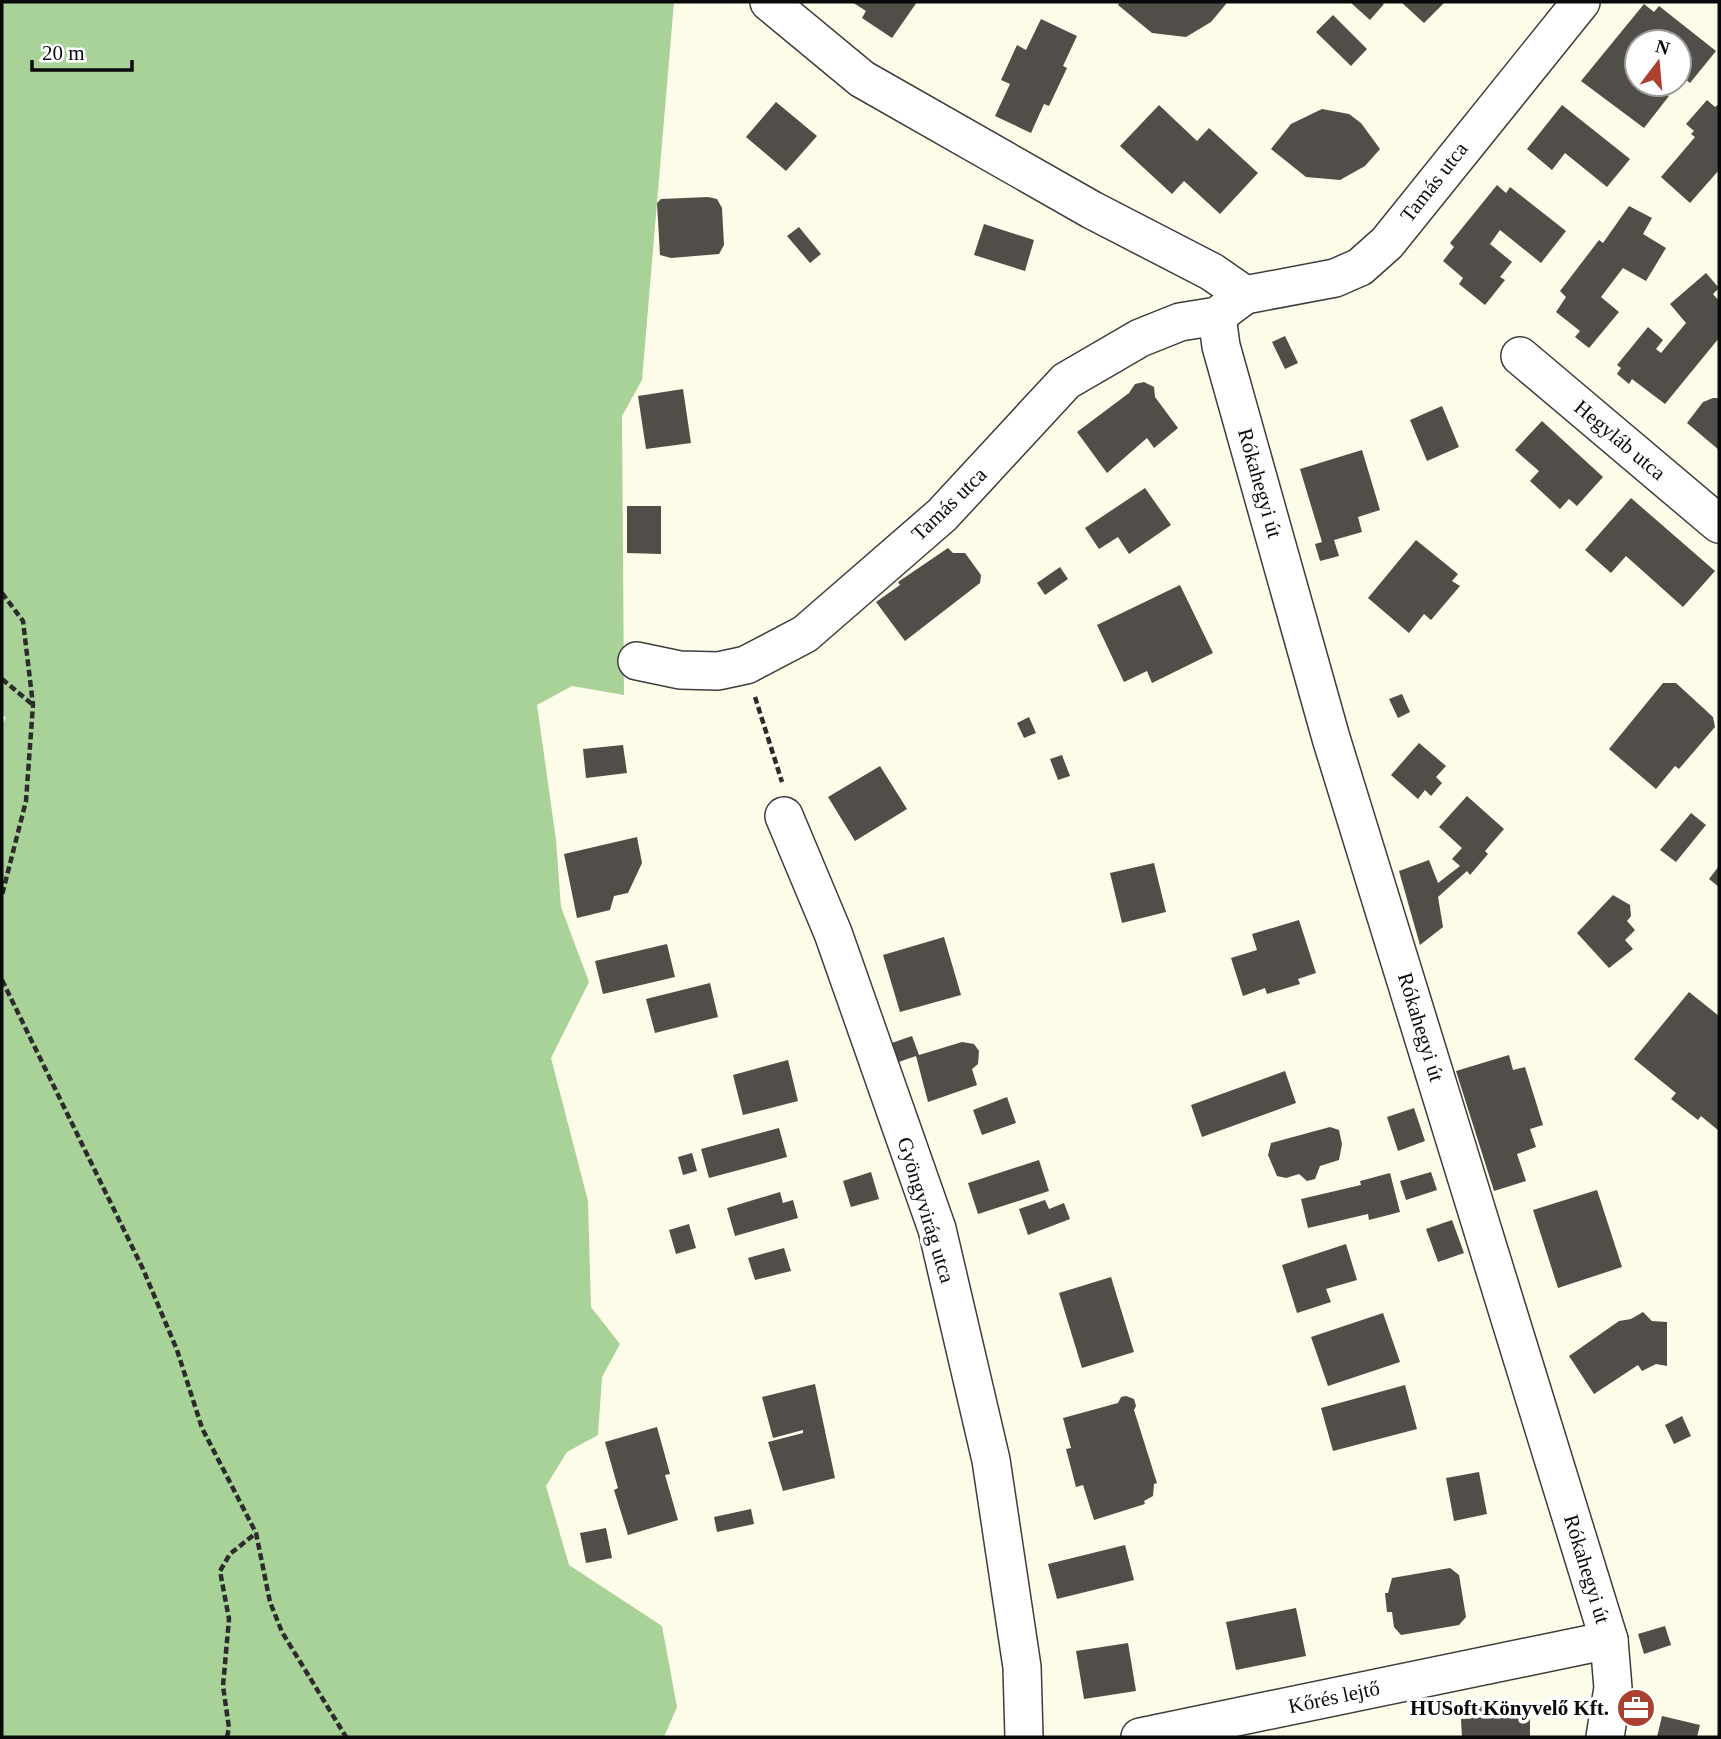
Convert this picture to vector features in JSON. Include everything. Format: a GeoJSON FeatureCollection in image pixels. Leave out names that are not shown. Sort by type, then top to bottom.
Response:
{"type":"FeatureCollection","features":[{"type":"Feature","properties":{"kind":"street"},"geometry":{"type":"LineString","coordinates":[[769,2],[862,79],[1092,210],[1212,272],[1231,306]]}},
{"type":"Feature","properties":{"kind":"street","name":"Tamás utca"},"geometry":{"type":"LineString","coordinates":[[637,661],[680,670],[718,671],[746,666],[805,634],[942,515],[1066,381],[1140,338],[1180,322],[1309,285],[1360,267],[1387,243],[1581,2]]}},
{"type":"Feature","properties":{"kind":"street","name":"Rókahegyi út"},"geometry":{"type":"LineString","coordinates":[[1231,306],[1222,346],[1331,738],[1609,1640],[1613,1688],[1605,1737]]}},
{"type":"Feature","properties":{"kind":"street","name":"Hegyláb utca"},"geometry":{"type":"LineString","coordinates":[[1520,356],[1719,524]]}},
{"type":"Feature","properties":{"kind":"street","name":"Gyöngyvirág utca"},"geometry":{"type":"LineString","coordinates":[[784,816],[832,933],[937,1228],[991,1460],[1022,1667],[1024,1737]]}},
{"type":"Feature","properties":{"kind":"street","name":"Kőrés lejtő"},"geometry":{"type":"LineString","coordinates":[[1140,1737],[1609,1640]]}},
{"type":"Feature","properties":{"kind":"path"},"geometry":{"type":"LineString","coordinates":[[2,593],[23,621],[33,705],[26,801],[2,895]]}},
{"type":"Feature","properties":{"kind":"path"},"geometry":{"type":"LineString","coordinates":[[2,679],[33,705]]}},
{"type":"Feature","properties":{"kind":"path"},"geometry":{"type":"LineString","coordinates":[[757,702],[789,804],[784,816]]}},
{"type":"Feature","properties":{"kind":"path"},"geometry":{"type":"LineString","coordinates":[[2,980],[143,1269],[177,1350],[202,1428],[256,1533],[270,1602],[282,1632],[346,1737]]}},
{"type":"Feature","properties":{"kind":"path"},"geometry":{"type":"LineString","coordinates":[[227,1737],[229,1728],[223,1686],[229,1619],[220,1571],[230,1554],[256,1533]]}},
{"type":"Feature","properties":{"kind":"green space"},"geometry":{"type":"Polygon","coordinates":[[[2,2],[674,2],[642,380],[622,416],[624,695],[572,686],[537,705],[556,840],[561,907],[589,982],[551,1058],[588,1201],[591,1307],[620,1344],[602,1377],[598,1435],[567,1452],[546,1486],[569,1565],[662,1626],[677,1707],[664,1737],[2,1737],[2,724],[6,718],[2,714],[2,2]]]}},
{"type":"Feature","properties":{"kind":"building"},"geometry":{"type":"Polygon","coordinates":[[[852,2],[917,2],[892,38],[862,18],[866,11],[852,2]]]}},
{"type":"Feature","properties":{"kind":"building"},"geometry":{"type":"Polygon","coordinates":[[[1120,2],[1226,4],[1211,22],[1186,37],[1152,33],[1118,5],[1120,2]]]}},
{"type":"Feature","properties":{"kind":"building"},"geometry":{"type":"Polygon","coordinates":[[[1350,2],[1381,2],[1384,4],[1370,20],[1350,2]]]}},
{"type":"Feature","properties":{"kind":"building"},"geometry":{"type":"Polygon","coordinates":[[[1401,2],[1445,2],[1424,23],[1401,2]]]}},
{"type":"Feature","properties":{"kind":"building"},"geometry":{"type":"Polygon","coordinates":[[[1644,4],[1654,12],[1659,6],[1687,28],[1624,28],[1644,4]]]}},
{"type":"Feature","properties":{"kind":"building"},"geometry":{"type":"Polygon","coordinates":[[[1333,15],[1367,49],[1351,66],[1316,32],[1333,15]]]}},
{"type":"Feature","properties":{"kind":"building"},"geometry":{"type":"Polygon","coordinates":[[[1041,19],[1077,36],[1063,66],[1067,68],[1049,106],[1044,104],[1031,133],[995,116],[1010,84],[1001,80],[1017,45],[1026,50],[1041,19]]]}},
{"type":"Feature","properties":{"kind":"building"},"geometry":{"type":"Polygon","coordinates":[[[1623,30],[1623,98],[1667,98],[1644,128],[1581,81],[1623,30]]]}},
{"type":"Feature","properties":{"kind":"building"},"geometry":{"type":"Polygon","coordinates":[[[1693,33],[1716,51],[1693,79],[1693,33]]]}},
{"type":"Feature","properties":{"kind":"building"},"geometry":{"type":"Polygon","coordinates":[[[1707,100],[1715,107],[1719,104],[1719,170],[1690,203],[1661,177],[1695,137],[1691,134],[1694,131],[1686,124],[1707,100]]]}},
{"type":"Feature","properties":{"kind":"building"},"geometry":{"type":"Polygon","coordinates":[[[776,102],[817,136],[786,171],[746,137],[776,102]]]}},
{"type":"Feature","properties":{"kind":"building"},"geometry":{"type":"Polygon","coordinates":[[[1159,105],[1197,141],[1209,128],[1258,173],[1220,214],[1184,181],[1172,194],[1120,146],[1159,105]]]}},
{"type":"Feature","properties":{"kind":"building"},"geometry":{"type":"Polygon","coordinates":[[[1562,105],[1630,159],[1607,187],[1565,153],[1552,170],[1527,149],[1562,105]]]}},
{"type":"Feature","properties":{"kind":"building"},"geometry":{"type":"Polygon","coordinates":[[[1322,109],[1349,114],[1361,123],[1380,149],[1365,166],[1340,180],[1306,177],[1271,149],[1291,124],[1322,109]]]}},
{"type":"Feature","properties":{"kind":"building"},"geometry":{"type":"Polygon","coordinates":[[[1497,185],[1506,193],[1510,187],[1566,231],[1541,263],[1500,230],[1490,244],[1512,262],[1500,277],[1505,280],[1485,305],[1459,284],[1463,278],[1443,261],[1454,247],[1450,243],[1497,185]]]}},
{"type":"Feature","properties":{"kind":"building"},"geometry":{"type":"Polygon","coordinates":[[[661,199],[717,199],[722,208],[724,245],[719,254],[671,258],[660,255],[657,203],[661,199]]]}},
{"type":"Feature","properties":{"kind":"building"},"geometry":{"type":"Polygon","coordinates":[[[1629,206],[1652,218],[1643,234],[1666,248],[1646,281],[1623,268],[1601,297],[1619,312],[1589,348],[1575,337],[1580,331],[1556,312],[1566,297],[1560,291],[1599,240],[1603,243],[1629,206]]]}},
{"type":"Feature","properties":{"kind":"building"},"geometry":{"type":"Polygon","coordinates":[[[984,224],[1034,240],[1025,271],[974,255],[984,224]]]}},
{"type":"Feature","properties":{"kind":"building"},"geometry":{"type":"Polygon","coordinates":[[[799,227],[821,254],[810,263],[787,236],[799,227]]]}},
{"type":"Feature","properties":{"kind":"building"},"geometry":{"type":"Polygon","coordinates":[[[1706,273],[1719,288],[1713,294],[1719,301],[1719,338],[1665,404],[1632,379],[1629,384],[1617,374],[1621,368],[1617,365],[1648,327],[1663,340],[1656,349],[1661,353],[1686,323],[1670,304],[1706,273]]]}},
{"type":"Feature","properties":{"kind":"building"},"geometry":{"type":"Polygon","coordinates":[[[1285,336],[1298,363],[1285,369],[1272,342],[1285,336]]]}},
{"type":"Feature","properties":{"kind":"building"},"geometry":{"type":"Polygon","coordinates":[[[1144,382],[1154,387],[1155,397],[1178,428],[1154,448],[1147,438],[1107,473],[1077,432],[1129,393],[1135,384],[1144,382]]]}},
{"type":"Feature","properties":{"kind":"building"},"geometry":{"type":"Polygon","coordinates":[[[683,389],[691,443],[646,449],[638,396],[683,389]]]}},
{"type":"Feature","properties":{"kind":"building"},"geometry":{"type":"Polygon","coordinates":[[[1719,398],[1719,450],[1687,423],[1703,402],[1719,398]]]}},
{"type":"Feature","properties":{"kind":"building"},"geometry":{"type":"Polygon","coordinates":[[[1442,406],[1459,447],[1427,461],[1410,420],[1442,406]]]}},
{"type":"Feature","properties":{"kind":"building"},"geometry":{"type":"Polygon","coordinates":[[[1542,421],[1603,477],[1577,506],[1569,499],[1560,509],[1530,481],[1539,471],[1515,450],[1542,421]]]}},
{"type":"Feature","properties":{"kind":"building"},"geometry":{"type":"Polygon","coordinates":[[[1362,450],[1380,510],[1358,517],[1362,532],[1334,540],[1339,556],[1320,561],[1315,544],[1322,542],[1300,469],[1362,450]]]}},
{"type":"Feature","properties":{"kind":"building"},"geometry":{"type":"Polygon","coordinates":[[[1145,488],[1171,525],[1129,554],[1118,537],[1099,549],[1085,528],[1145,488]]]}},
{"type":"Feature","properties":{"kind":"building"},"geometry":{"type":"Polygon","coordinates":[[[1631,498],[1715,571],[1683,607],[1626,556],[1611,573],[1585,550],[1631,498]]]}},
{"type":"Feature","properties":{"kind":"building"},"geometry":{"type":"Polygon","coordinates":[[[627,506],[661,506],[661,554],[627,553],[627,506]]]}},
{"type":"Feature","properties":{"kind":"building"},"geometry":{"type":"Polygon","coordinates":[[[1416,540],[1458,574],[1452,581],[1460,586],[1431,620],[1424,614],[1409,633],[1368,598],[1416,540]]]}},
{"type":"Feature","properties":{"kind":"building"},"geometry":{"type":"Polygon","coordinates":[[[948,548],[953,553],[965,553],[981,575],[980,583],[905,641],[876,602],[900,585],[898,582],[948,548]]]}},
{"type":"Feature","properties":{"kind":"building"},"geometry":{"type":"Polygon","coordinates":[[[1060,567],[1068,579],[1045,595],[1037,583],[1060,567]]]}},
{"type":"Feature","properties":{"kind":"building"},"geometry":{"type":"Polygon","coordinates":[[[1180,585],[1213,653],[1152,683],[1147,671],[1124,682],[1097,625],[1180,585]]]}},
{"type":"Feature","properties":{"kind":"building"},"geometry":{"type":"Polygon","coordinates":[[[1663,683],[1676,683],[1713,717],[1715,727],[1679,769],[1675,766],[1656,789],[1609,749],[1663,683]]]}},
{"type":"Feature","properties":{"kind":"building"},"geometry":{"type":"Polygon","coordinates":[[[1402,694],[1410,712],[1398,718],[1389,699],[1402,694]]]}},
{"type":"Feature","properties":{"kind":"building"},"geometry":{"type":"Polygon","coordinates":[[[1029,717],[1036,733],[1024,738],[1017,723],[1029,717]]]}},
{"type":"Feature","properties":{"kind":"building"},"geometry":{"type":"Polygon","coordinates":[[[1419,743],[1446,766],[1436,777],[1442,783],[1431,796],[1425,790],[1418,799],[1391,775],[1419,743]]]}},
{"type":"Feature","properties":{"kind":"building"},"geometry":{"type":"Polygon","coordinates":[[[623,745],[627,773],[586,778],[583,749],[623,745]]]}},
{"type":"Feature","properties":{"kind":"building"},"geometry":{"type":"Polygon","coordinates":[[[1062,755],[1070,776],[1058,780],[1050,759],[1062,755]]]}},
{"type":"Feature","properties":{"kind":"building"},"geometry":{"type":"Polygon","coordinates":[[[880,766],[907,809],[855,841],[828,797],[880,766]]]}},
{"type":"Feature","properties":{"kind":"building"},"geometry":{"type":"Polygon","coordinates":[[[1467,796],[1504,829],[1485,851],[1488,854],[1470,875],[1467,871],[1438,897],[1443,927],[1420,945],[1399,871],[1429,860],[1438,883],[1460,866],[1452,859],[1462,848],[1439,827],[1467,796]]]}},
{"type":"Feature","properties":{"kind":"building"},"geometry":{"type":"Polygon","coordinates":[[[1691,813],[1706,825],[1676,862],[1660,850],[1691,813]]]}},
{"type":"Feature","properties":{"kind":"building"},"geometry":{"type":"Polygon","coordinates":[[[637,837],[642,863],[628,893],[614,896],[610,910],[577,918],[564,854],[637,837]]]}},
{"type":"Feature","properties":{"kind":"building"},"geometry":{"type":"Polygon","coordinates":[[[1154,863],[1166,912],[1122,923],[1110,873],[1154,863]]]}},
{"type":"Feature","properties":{"kind":"building"},"geometry":{"type":"Polygon","coordinates":[[[1719,866],[1719,887],[1709,879],[1719,866]]]}},
{"type":"Feature","properties":{"kind":"building"},"geometry":{"type":"Polygon","coordinates":[[[1613,895],[1630,905],[1631,916],[1627,921],[1635,930],[1625,940],[1633,949],[1609,968],[1577,933],[1613,895]]]}},
{"type":"Feature","properties":{"kind":"building"},"geometry":{"type":"Polygon","coordinates":[[[1299,920],[1316,973],[1298,979],[1300,984],[1267,994],[1265,988],[1243,996],[1231,958],[1257,950],[1252,934],[1299,920]]]}},
{"type":"Feature","properties":{"kind":"building"},"geometry":{"type":"Polygon","coordinates":[[[944,937],[961,995],[900,1012],[883,955],[944,937]]]}},
{"type":"Feature","properties":{"kind":"building"},"geometry":{"type":"Polygon","coordinates":[[[667,944],[675,977],[603,994],[595,961],[667,944]]]}},
{"type":"Feature","properties":{"kind":"building"},"geometry":{"type":"Polygon","coordinates":[[[710,983],[718,1017],[655,1033],[646,999],[710,983]]]}},
{"type":"Feature","properties":{"kind":"building"},"geometry":{"type":"Polygon","coordinates":[[[1689,992],[1719,1016],[1719,1131],[1701,1116],[1698,1120],[1671,1099],[1676,1093],[1634,1059],[1689,992]]]}},
{"type":"Feature","properties":{"kind":"building"},"geometry":{"type":"Polygon","coordinates":[[[912,1036],[919,1055],[962,1042],[974,1044],[979,1051],[978,1064],[972,1069],[977,1085],[928,1102],[916,1056],[890,1065],[883,1046],[912,1036]]]}},
{"type":"Feature","properties":{"kind":"building"},"geometry":{"type":"Polygon","coordinates":[[[1509,1055],[1513,1070],[1525,1067],[1543,1125],[1530,1129],[1536,1147],[1517,1154],[1526,1181],[1494,1191],[1456,1071],[1509,1055]]]}},
{"type":"Feature","properties":{"kind":"building"},"geometry":{"type":"Polygon","coordinates":[[[788,1060],[798,1101],[743,1115],[733,1075],[788,1060]]]}},
{"type":"Feature","properties":{"kind":"building"},"geometry":{"type":"Polygon","coordinates":[[[1285,1071],[1296,1103],[1202,1137],[1191,1105],[1285,1071]]]}},
{"type":"Feature","properties":{"kind":"building"},"geometry":{"type":"Polygon","coordinates":[[[1007,1097],[1016,1123],[982,1135],[973,1110],[1007,1097]]]}},
{"type":"Feature","properties":{"kind":"building"},"geometry":{"type":"Polygon","coordinates":[[[1414,1108],[1425,1141],[1398,1151],[1387,1117],[1414,1108]]]}},
{"type":"Feature","properties":{"kind":"building"},"geometry":{"type":"Polygon","coordinates":[[[1330,1127],[1339,1130],[1342,1144],[1339,1160],[1320,1166],[1315,1179],[1307,1181],[1299,1174],[1286,1178],[1277,1176],[1268,1155],[1271,1143],[1330,1127]]]}},
{"type":"Feature","properties":{"kind":"building"},"geometry":{"type":"Polygon","coordinates":[[[779,1128],[787,1157],[709,1178],[701,1149],[779,1128]]]}},
{"type":"Feature","properties":{"kind":"building"},"geometry":{"type":"Polygon","coordinates":[[[692,1153],[697,1171],[683,1175],[678,1157],[692,1153]]]}},
{"type":"Feature","properties":{"kind":"building"},"geometry":{"type":"Polygon","coordinates":[[[1039,1160],[1049,1191],[978,1214],[968,1183],[1039,1160]]]}},
{"type":"Feature","properties":{"kind":"building"},"geometry":{"type":"Polygon","coordinates":[[[871,1172],[879,1199],[851,1207],[843,1181],[871,1172]]]}},
{"type":"Feature","properties":{"kind":"building"},"geometry":{"type":"Polygon","coordinates":[[[1431,1172],[1437,1190],[1406,1200],[1400,1181],[1431,1172]]]}},
{"type":"Feature","properties":{"kind":"building"},"geometry":{"type":"Polygon","coordinates":[[[1390,1173],[1400,1212],[1369,1220],[1368,1214],[1308,1228],[1301,1199],[1361,1185],[1360,1181],[1390,1173]]]}},
{"type":"Feature","properties":{"kind":"building"},"geometry":{"type":"Polygon","coordinates":[[[1597,1190],[1622,1267],[1558,1288],[1533,1210],[1597,1190]]]}},
{"type":"Feature","properties":{"kind":"building"},"geometry":{"type":"Polygon","coordinates":[[[780,1192],[783,1203],[793,1200],[798,1218],[735,1236],[727,1208],[780,1192]]]}},
{"type":"Feature","properties":{"kind":"building"},"geometry":{"type":"Polygon","coordinates":[[[1045,1200],[1049,1209],[1064,1203],[1070,1219],[1028,1235],[1019,1209],[1045,1200]]]}},
{"type":"Feature","properties":{"kind":"building"},"geometry":{"type":"Polygon","coordinates":[[[1452,1220],[1464,1253],[1438,1262],[1426,1229],[1452,1220]]]}},
{"type":"Feature","properties":{"kind":"building"},"geometry":{"type":"Polygon","coordinates":[[[689,1224],[696,1248],[676,1254],[669,1230],[689,1224]]]}},
{"type":"Feature","properties":{"kind":"building"},"geometry":{"type":"Polygon","coordinates":[[[1346,1244],[1357,1280],[1326,1289],[1331,1302],[1297,1313],[1282,1265],[1346,1244]]]}},
{"type":"Feature","properties":{"kind":"building"},"geometry":{"type":"Polygon","coordinates":[[[784,1248],[791,1271],[755,1280],[748,1258],[784,1248]]]}},
{"type":"Feature","properties":{"kind":"building"},"geometry":{"type":"Polygon","coordinates":[[[1111,1277],[1134,1352],[1082,1368],[1059,1293],[1111,1277]]]}},
{"type":"Feature","properties":{"kind":"building"},"geometry":{"type":"Polygon","coordinates":[[[1643,1312],[1652,1321],[1667,1322],[1667,1366],[1656,1364],[1642,1371],[1638,1365],[1594,1394],[1569,1356],[1619,1321],[1631,1319],[1643,1312]]]}},
{"type":"Feature","properties":{"kind":"building"},"geometry":{"type":"Polygon","coordinates":[[[1383,1313],[1400,1362],[1328,1386],[1311,1337],[1383,1313]]]}},
{"type":"Feature","properties":{"kind":"building"},"geometry":{"type":"Polygon","coordinates":[[[815,1384],[835,1478],[783,1491],[768,1442],[803,1433],[803,1430],[773,1438],[762,1397],[815,1384]]]}},
{"type":"Feature","properties":{"kind":"building"},"geometry":{"type":"Polygon","coordinates":[[[1405,1385],[1417,1429],[1333,1451],[1321,1408],[1405,1385]]]}},
{"type":"Feature","properties":{"kind":"building"},"geometry":{"type":"Polygon","coordinates":[[[1121,1397],[1134,1399],[1134,1410],[1157,1483],[1154,1484],[1153,1496],[1144,1501],[1145,1504],[1094,1520],[1083,1485],[1076,1487],[1066,1449],[1071,1448],[1063,1418],[1118,1403],[1121,1397]]]}},
{"type":"Feature","properties":{"kind":"building"},"geometry":{"type":"Polygon","coordinates":[[[1682,1416],[1691,1436],[1674,1444],[1665,1425],[1682,1416]]]}},
{"type":"Feature","properties":{"kind":"building"},"geometry":{"type":"Polygon","coordinates":[[[657,1427],[670,1474],[665,1475],[678,1520],[628,1535],[614,1490],[618,1488],[605,1442],[657,1427]]]}},
{"type":"Feature","properties":{"kind":"building"},"geometry":{"type":"Polygon","coordinates":[[[1479,1472],[1487,1514],[1454,1521],[1446,1478],[1479,1472]]]}},
{"type":"Feature","properties":{"kind":"building"},"geometry":{"type":"Polygon","coordinates":[[[751,1509],[754,1524],[717,1532],[714,1517],[751,1509]]]}},
{"type":"Feature","properties":{"kind":"building"},"geometry":{"type":"Polygon","coordinates":[[[606,1528],[612,1558],[586,1563],[580,1533],[606,1528]]]}},
{"type":"Feature","properties":{"kind":"building"},"geometry":{"type":"Polygon","coordinates":[[[1125,1545],[1134,1580],[1057,1599],[1048,1564],[1125,1545]]]}},
{"type":"Feature","properties":{"kind":"building"},"geometry":{"type":"Polygon","coordinates":[[[1450,1568],[1459,1575],[1466,1617],[1459,1625],[1401,1635],[1394,1627],[1392,1612],[1387,1612],[1385,1593],[1388,1593],[1392,1578],[1450,1568]]]}},
{"type":"Feature","properties":{"kind":"building"},"geometry":{"type":"Polygon","coordinates":[[[1296,1608],[1306,1656],[1236,1670],[1226,1622],[1296,1608]]]}},
{"type":"Feature","properties":{"kind":"building"},"geometry":{"type":"Polygon","coordinates":[[[1665,1626],[1671,1645],[1644,1654],[1638,1634],[1665,1626]]]}},
{"type":"Feature","properties":{"kind":"building"},"geometry":{"type":"Polygon","coordinates":[[[1128,1643],[1136,1691],[1084,1699],[1076,1651],[1128,1643]]]}},
{"type":"Feature","properties":{"kind":"building"},"geometry":{"type":"Polygon","coordinates":[[[1471,1706],[1530,1707],[1530,1737],[1462,1737],[1461,1719],[1471,1718],[1471,1706]]]}},
{"type":"Feature","properties":{"kind":"building"},"geometry":{"type":"Polygon","coordinates":[[[1662,1716],[1700,1725],[1697,1737],[1657,1737],[1662,1716]]]}},
{"type":"Feature","properties":{"kind":"place","name":"HUSoft Könyvelő Kft."},"geometry":{"type":"Point","coordinates":[1636,1708]}}]}
